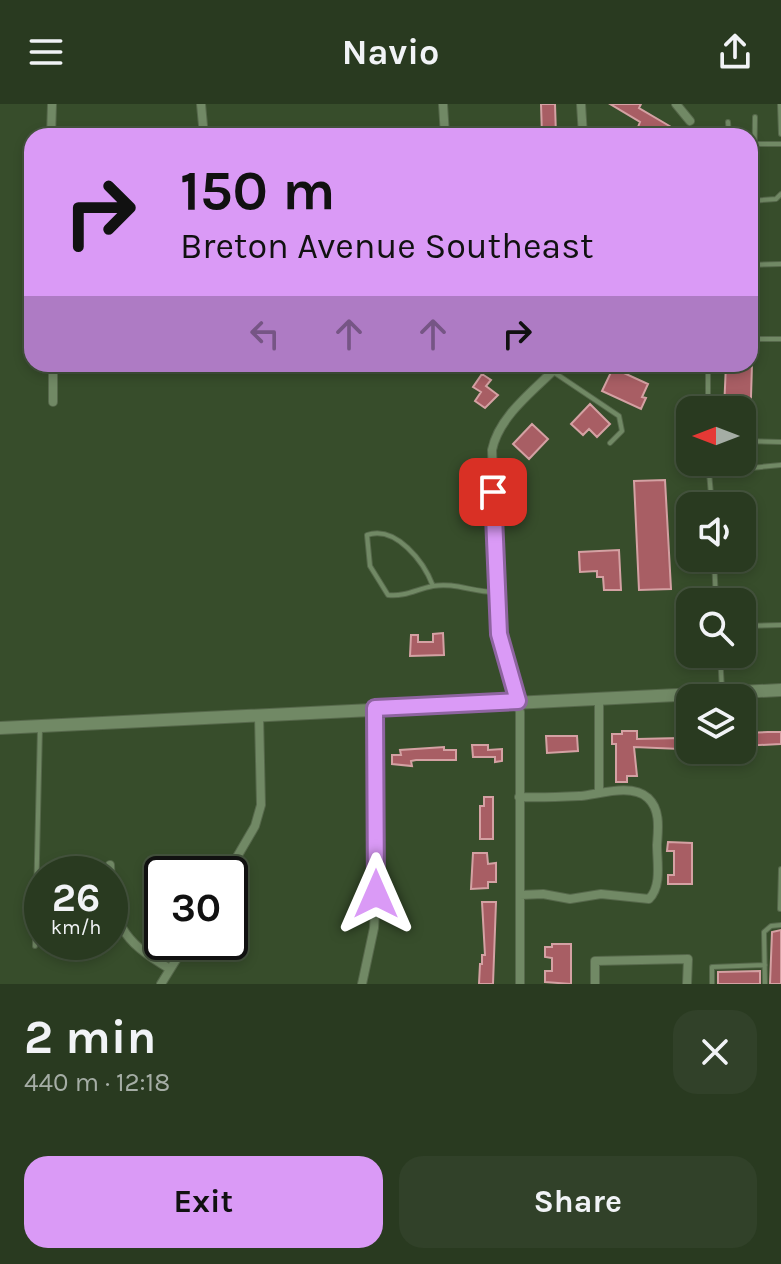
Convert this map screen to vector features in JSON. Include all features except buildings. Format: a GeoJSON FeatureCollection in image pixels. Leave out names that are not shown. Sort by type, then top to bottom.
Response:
{"type":"FeatureCollection","features":[{"type":"Feature","properties":{"kind":"main road"},"geometry":{"type":"LineString","coordinates":[[756,691],[781,690]]}},
{"type":"Feature","properties":{"kind":"main road"},"geometry":{"type":"LineString","coordinates":[[0,728],[676,694]]}},
{"type":"Feature","properties":{"kind":"street"},"geometry":{"type":"LineString","coordinates":[[51,128],[52,104]]}},
{"type":"Feature","properties":{"kind":"street"},"geometry":{"type":"LineString","coordinates":[[201,104],[203,128]]}},
{"type":"Feature","properties":{"kind":"street"},"geometry":{"type":"LineString","coordinates":[[443,104],[444,128]]}},
{"type":"Feature","properties":{"kind":"street"},"geometry":{"type":"LineString","coordinates":[[581,104],[582,128]]}},
{"type":"Feature","properties":{"kind":"street"},"geometry":{"type":"LineString","coordinates":[[676,104],[690,121]]}},
{"type":"Feature","properties":{"kind":"street"},"geometry":{"type":"LineString","coordinates":[[53,372],[53,402]]}},
{"type":"Feature","properties":{"kind":"street"},"geometry":{"type":"LineString","coordinates":[[520,984],[520,712],[501,646],[492,467],[494,439],[505,420],[552,372]]}},
{"type":"Feature","properties":{"kind":"street"},"geometry":{"type":"LineString","coordinates":[[599,698],[599,792]]}},
{"type":"Feature","properties":{"kind":"street"},"geometry":{"type":"LineString","coordinates":[[362,984],[374,928],[376,894],[375,708]]}},
{"type":"Feature","properties":{"kind":"street"},"geometry":{"type":"LineString","coordinates":[[238,856],[255,826],[261,805],[259,716]]}},
{"type":"Feature","properties":{"kind":"street"},"geometry":{"type":"LineString","coordinates":[[519,797],[626,792],[647,797],[658,817],[656,887],[649,899],[601,894],[570,899],[543,894],[520,895]]}},
{"type":"Feature","properties":{"kind":"street"},"geometry":{"type":"LineString","coordinates":[[128,937],[148,956],[170,969]]}},
{"type":"Feature","properties":{"kind":"street"},"geometry":{"type":"LineString","coordinates":[[595,984],[595,961],[688,959],[687,984]]}},
{"type":"Feature","properties":{"kind":"street"},"geometry":{"type":"LineString","coordinates":[[161,984],[176,960]]}},
{"type":"Feature","properties":{"kind":"lane"},"geometry":{"type":"LineString","coordinates":[[780,104],[781,134]]}},
{"type":"Feature","properties":{"kind":"lane"},"geometry":{"type":"LineString","coordinates":[[754,128],[755,117]]}},
{"type":"Feature","properties":{"kind":"lane"},"geometry":{"type":"LineString","coordinates":[[728,122],[728,128]]}},
{"type":"Feature","properties":{"kind":"lane"},"geometry":{"type":"LineString","coordinates":[[758,144],[781,144]]}},
{"type":"Feature","properties":{"kind":"lane"},"geometry":{"type":"LineString","coordinates":[[758,200],[776,199],[781,194]]}},
{"type":"Feature","properties":{"kind":"lane"},"geometry":{"type":"LineString","coordinates":[[758,265],[781,264]]}},
{"type":"Feature","properties":{"kind":"lane"},"geometry":{"type":"LineString","coordinates":[[758,339],[781,339]]}},
{"type":"Feature","properties":{"kind":"lane"},"geometry":{"type":"LineString","coordinates":[[561,372],[619,416],[622,431],[610,443]]}},
{"type":"Feature","properties":{"kind":"lane"},"geometry":{"type":"LineString","coordinates":[[708,372],[708,396]]}},
{"type":"Feature","properties":{"kind":"lane"},"geometry":{"type":"LineString","coordinates":[[756,441],[781,442]]}},
{"type":"Feature","properties":{"kind":"lane"},"geometry":{"type":"LineString","coordinates":[[756,467],[781,465]]}},
{"type":"Feature","properties":{"kind":"lane"},"geometry":{"type":"LineString","coordinates":[[433,586],[428,571],[410,550],[382,534],[367,535],[370,566],[385,593],[397,596],[433,586],[458,585],[479,593],[497,592]]}},
{"type":"Feature","properties":{"kind":"lane"},"geometry":{"type":"LineString","coordinates":[[756,626],[781,625]]}},
{"type":"Feature","properties":{"kind":"lane"},"geometry":{"type":"LineString","coordinates":[[37,856],[40,726]]}},
{"type":"Feature","properties":{"kind":"lane"},"geometry":{"type":"LineString","coordinates":[[780,909],[781,869]]}},
{"type":"Feature","properties":{"kind":"lane"},"geometry":{"type":"LineString","coordinates":[[765,984],[764,932],[771,926],[781,925]]}},
{"type":"Feature","properties":{"kind":"lane"},"geometry":{"type":"LineString","coordinates":[[712,984],[712,967],[765,965]]}},
{"type":"Feature","properties":{"kind":"route"},"geometry":{"type":"LineString","coordinates":[[376,894],[375,708],[518,701],[499,634],[493,492]]}}]}
